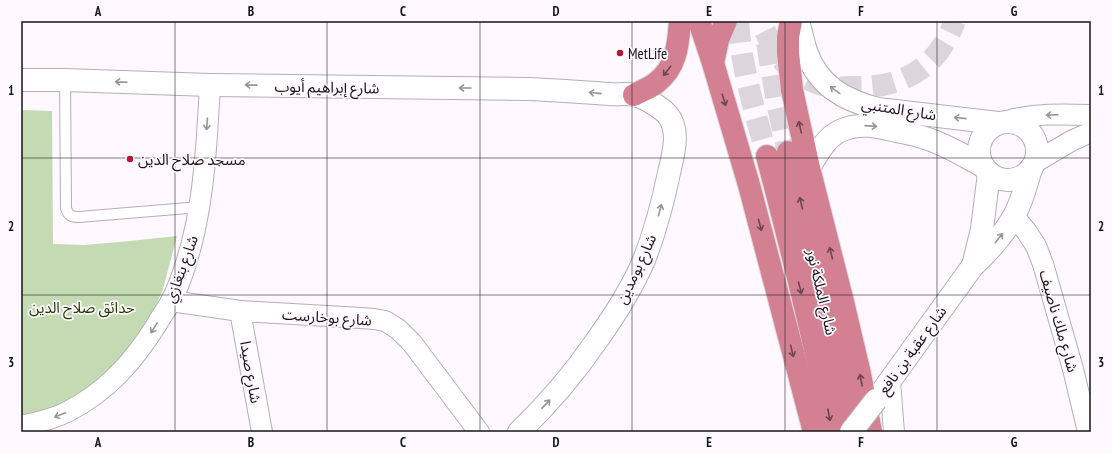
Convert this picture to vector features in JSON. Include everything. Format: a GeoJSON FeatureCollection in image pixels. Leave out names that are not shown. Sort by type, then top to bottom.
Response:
{"type":"FeatureCollection","features":[{"type":"Feature","properties":{"kind":"highway"},"geometry":{"type":"LineString","coordinates":[[634,94],[656,83],[671,66],[678,45],[680,21]]}},
{"type":"Feature","properties":{"kind":"highway"},"geometry":{"type":"LineString","coordinates":[[699,21],[749,185],[814,432]]}},
{"type":"Feature","properties":{"kind":"highway"},"geometry":{"type":"LineString","coordinates":[[713,63],[718,40],[726,21]]}},
{"type":"Feature","properties":{"kind":"highway"},"geometry":{"type":"LineString","coordinates":[[789,25],[788,52],[792,90],[809,168],[860,374],[870,432]]}},
{"type":"Feature","properties":{"kind":"highway","name":"شارع الملكة نور"},"geometry":{"type":"LineString","coordinates":[[788,152],[823,296],[852,432]]}},
{"type":"Feature","properties":{"kind":"highway","name":"شارع الملكة نور"},"geometry":{"type":"LineString","coordinates":[[766,156],[780,205],[814,345],[833,432]]}},
{"type":"Feature","properties":{"kind":"street","name":"شارع المتنبي"},"geometry":{"type":"LineString","coordinates":[[789,25],[806,52],[816,72],[826,83],[849,99],[860,104],[878,109],[1003,122],[1033,116],[1091,115]]}},
{"type":"Feature","properties":{"kind":"street","name":"شارع إبراهيم أيوب"},"geometry":{"type":"LineString","coordinates":[[21,80],[210,85],[528,89],[634,94]]}},
{"type":"Feature","properties":{"kind":"street","name":"شارع بنغازي"},"geometry":{"type":"LineString","coordinates":[[21,426],[66,412],[89,399],[109,384],[127,366],[143,345],[171,301],[184,270],[200,207],[210,85]]}},
{"type":"Feature","properties":{"kind":"street","name":"شارع بومدين"},"geometry":{"type":"LineString","coordinates":[[519,432],[561,389],[609,324],[629,290],[644,260],[654,231],[672,162],[674,129],[670,118],[663,111],[634,94]]}},
{"type":"Feature","properties":{"kind":"street"},"geometry":{"type":"LineString","coordinates":[[1032,166],[1037,147],[1035,139],[1024,126],[1016,122],[1003,122],[991,127],[980,140],[979,157],[986,170],[995,177],[1011,180],[1025,174],[1032,166],[1071,141],[1091,132]]}},
{"type":"Feature","properties":{"kind":"street","name":"شارع المتنبي"},"geometry":{"type":"LineString","coordinates":[[809,168],[820,149],[830,138],[839,132],[861,125],[875,126],[932,140],[964,155],[986,170]]}},
{"type":"Feature","properties":{"kind":"street","name":"شارع عقبة بن نافع"},"geometry":{"type":"LineString","coordinates":[[852,432],[972,267],[996,242],[1014,216],[1024,193],[1032,166]]}},
{"type":"Feature","properties":{"kind":"street","name":"شارع عقبة بن نافع"},"geometry":{"type":"LineString","coordinates":[[972,267],[982,229],[986,170]]}},
{"type":"Feature","properties":{"kind":"street","name":"شارع ملك ناصيف"},"geometry":{"type":"LineString","coordinates":[[1014,216],[1036,246],[1082,369],[1088,432]]}},
{"type":"Feature","properties":{"kind":"street","name":"شارع بوخارست"},"geometry":{"type":"LineString","coordinates":[[171,301],[240,312],[361,318],[385,321],[398,329],[412,343],[479,432]]}},
{"type":"Feature","properties":{"kind":"street","name":"شارع صيدا"},"geometry":{"type":"LineString","coordinates":[[240,312],[262,432]]}},
{"type":"Feature","properties":{"kind":"street"},"geometry":{"type":"LineString","coordinates":[[890,381],[894,432]]}},
{"type":"Feature","properties":{"kind":"lane"},"geometry":{"type":"LineString","coordinates":[[65,80],[66,208],[70,216],[79,217],[200,207]]}},
{"type":"Feature","properties":{"kind":"green space","name":"حدائق صلاح الدين"},"geometry":{"type":"Polygon","coordinates":[[[21,110],[52,111],[53,244],[84,245],[177,236],[163,289],[155,308],[139,336],[108,372],[85,392],[58,410],[21,421],[21,110]]]}},
{"type":"Feature","properties":{"kind":"tunnel"},"geometry":{"type":"LineString","coordinates":[[738,21],[745,72],[767,156]]}},
{"type":"Feature","properties":{"kind":"tunnel"},"geometry":{"type":"LineString","coordinates":[[765,31],[782,60],[805,78],[825,86],[861,87],[891,83],[910,76],[919,70],[932,60],[940,50],[955,21]]}},
{"type":"Feature","properties":{"kind":"tunnel"},"geometry":{"type":"LineString","coordinates":[[767,43],[777,102],[788,152]]}},
{"type":"Feature","properties":{"kind":"place","name":"MetLife"},"geometry":{"type":"Point","coordinates":[620,53]}},
{"type":"Feature","properties":{"kind":"place","name":"مسجد صلاح الدين"},"geometry":{"type":"Point","coordinates":[130,159]}}]}
